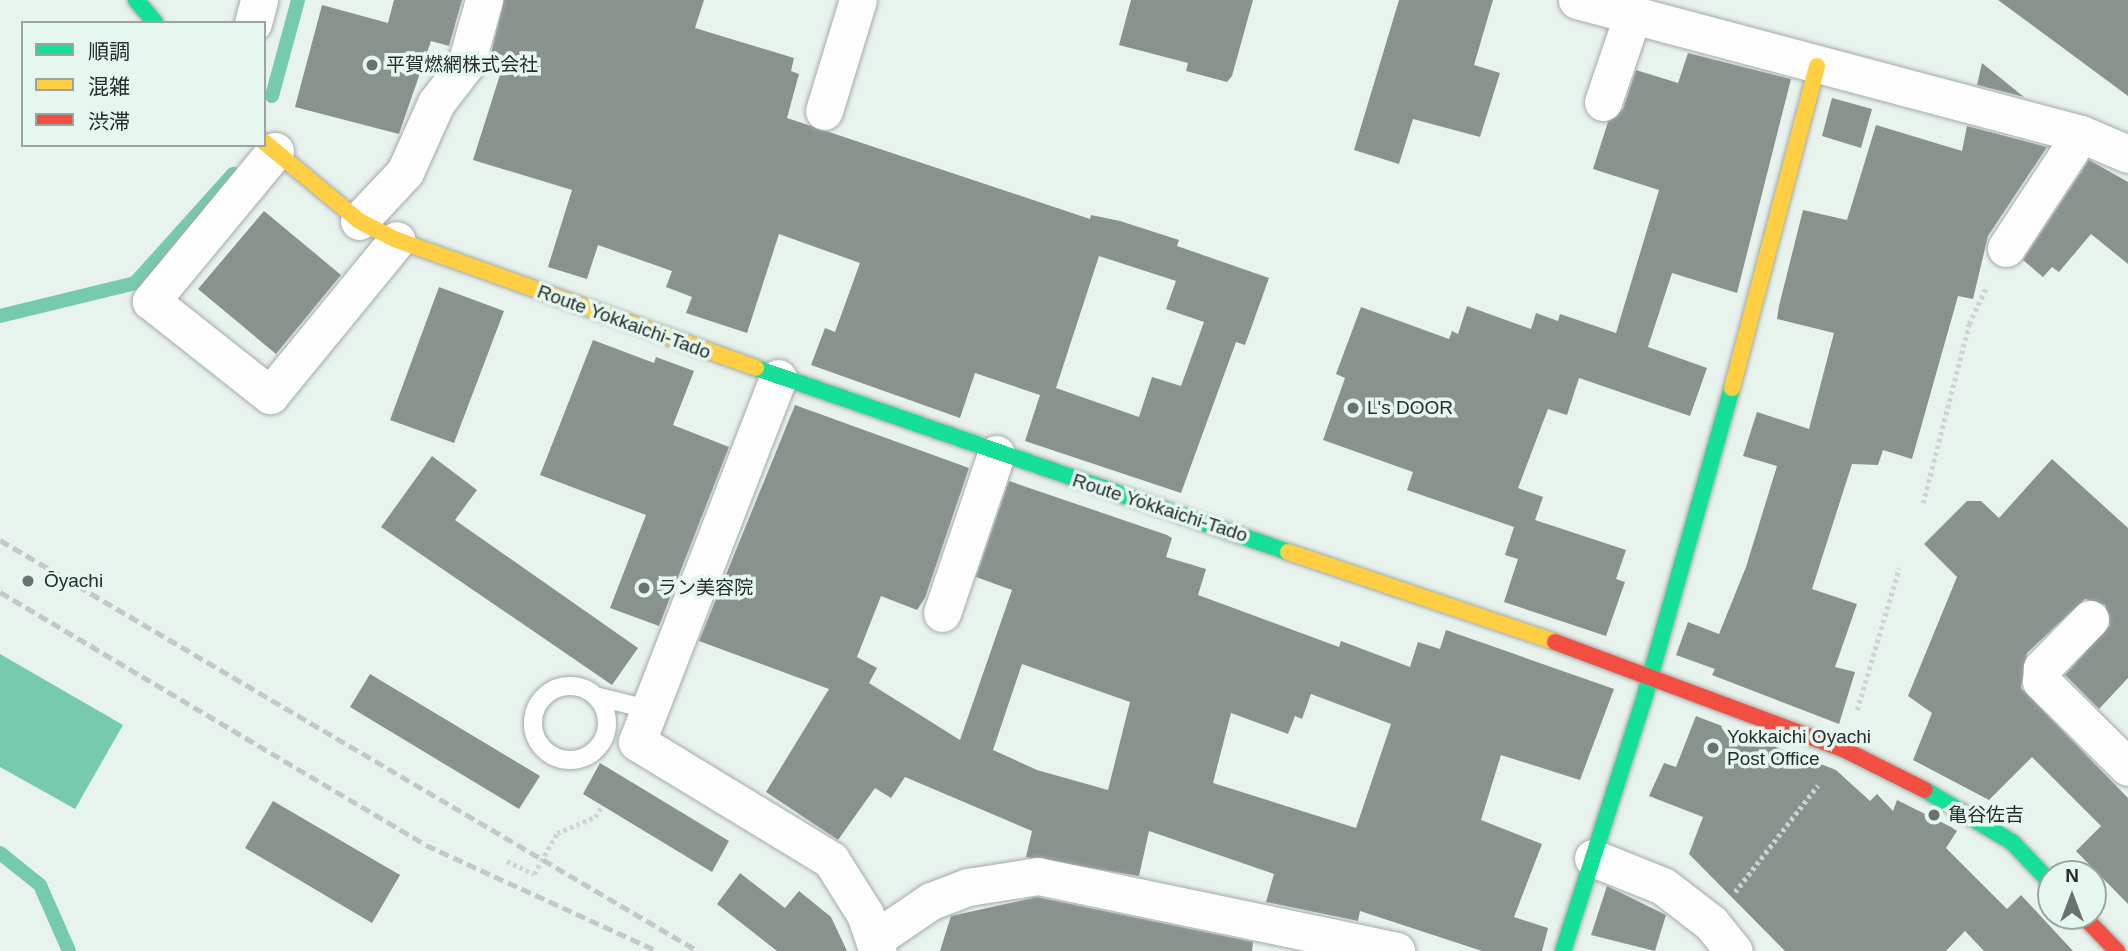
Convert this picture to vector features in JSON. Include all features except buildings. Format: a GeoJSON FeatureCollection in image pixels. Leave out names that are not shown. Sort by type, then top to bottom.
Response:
{"type":"FeatureCollection","features":[{"type":"Feature","properties":{"kind":"main road"},"geometry":{"type":"LineString","coordinates":[[136,0],[153,21]]}},
{"type":"Feature","properties":{"kind":"main road"},"geometry":{"type":"LineString","coordinates":[[1563,951],[1645,695],[1647,673],[1752,322],[1817,66]]}},
{"type":"Feature","properties":{"kind":"main road","name":"Route Yokkaichi-Tado"},"geometry":{"type":"LineString","coordinates":[[270,146],[359,220],[397,240],[996,454],[1647,673],[1906,778],[2012,842],[2037,868]]}},
{"type":"Feature","properties":{"kind":"main road"},"geometry":{"type":"LineString","coordinates":[[2097,930],[2117,951]]}},
{"type":"Feature","properties":{"kind":"street"},"geometry":{"type":"LineString","coordinates":[[254,21],[259,0]]}},
{"type":"Feature","properties":{"kind":"street"},"geometry":{"type":"LineString","coordinates":[[359,220],[405,172],[436,103],[466,64],[484,0]]}},
{"type":"Feature","properties":{"kind":"street"},"geometry":{"type":"LineString","coordinates":[[824,111],[858,0]]}},
{"type":"Feature","properties":{"kind":"street"},"geometry":{"type":"LineString","coordinates":[[1577,0],[2125,146]]}},
{"type":"Feature","properties":{"kind":"street"},"geometry":{"type":"LineString","coordinates":[[1603,102],[1633,14]]}},
{"type":"Feature","properties":{"kind":"street"},"geometry":{"type":"LineString","coordinates":[[2006,248],[2081,134]]}},
{"type":"Feature","properties":{"kind":"street"},"geometry":{"type":"LineString","coordinates":[[270,146],[151,301],[270,395],[397,240]]}},
{"type":"Feature","properties":{"kind":"street"},"geometry":{"type":"LineString","coordinates":[[778,378],[642,726],[831,860],[876,945],[956,892],[1038,876],[1396,951]]}},
{"type":"Feature","properties":{"kind":"street"},"geometry":{"type":"LineString","coordinates":[[942,612],[996,454]]}},
{"type":"Feature","properties":{"kind":"street"},"geometry":{"type":"LineString","coordinates":[[2090,619],[2042,668],[2041,681],[2128,766]]}},
{"type":"Feature","properties":{"kind":"street"},"geometry":{"type":"LineString","coordinates":[[1593,858],[1663,886],[1711,923],[1734,951]]}},
{"type":"Feature","properties":{"kind":"lane"},"geometry":{"type":"LineString","coordinates":[[572,685],[598,698],[642,726],[583,759],[555,757],[542,748],[532,722],[545,695],[557,688],[572,685]]}},
{"type":"Feature","properties":{"kind":"lane"},"geometry":{"type":"LineString","coordinates":[[596,751],[608,725],[598,698]]}},
{"type":"Feature","properties":{"kind":"path"},"geometry":{"type":"LineString","coordinates":[[1923,503],[1969,324],[2006,248]]}},
{"type":"Feature","properties":{"kind":"path"},"geometry":{"type":"LineString","coordinates":[[508,861],[534,874],[557,833],[595,817],[602,806]]}},
{"type":"Feature","properties":{"kind":"shaded area"},"geometry":{"type":"Polygon","coordinates":[[[0,654],[123,725],[75,809],[0,767],[0,654]]]}},
{"type":"Feature","properties":{"kind":"waterway"},"geometry":{"type":"LineString","coordinates":[[272,96],[298,0]]}},
{"type":"Feature","properties":{"kind":"waterway"},"geometry":{"type":"LineString","coordinates":[[0,316],[135,283],[233,174]]}},
{"type":"Feature","properties":{"kind":"waterway"},"geometry":{"type":"LineString","coordinates":[[0,853],[40,885],[69,951]]}},
{"type":"Feature","properties":{"kind":"railway"},"geometry":{"type":"LineString","coordinates":[[0,540],[698,951]]}},
{"type":"Feature","properties":{"kind":"railway"},"geometry":{"type":"LineString","coordinates":[[0,592],[426,845],[657,951]]}},
{"type":"Feature","properties":{"kind":"traffic: fast"},"geometry":{"type":"LineString","coordinates":[[136,0],[153,21]]}},
{"type":"Feature","properties":{"kind":"traffic: fast"},"geometry":{"type":"LineString","coordinates":[[756,368],[1288,552]]}},
{"type":"Feature","properties":{"kind":"traffic: fast"},"geometry":{"type":"LineString","coordinates":[[1563,951],[1645,695],[1732,388]]}},
{"type":"Feature","properties":{"kind":"traffic: fast"},"geometry":{"type":"LineString","coordinates":[[1925,790],[2012,842],[2037,868]]}},
{"type":"Feature","properties":{"kind":"traffic: slow"},"geometry":{"type":"LineString","coordinates":[[1732,388],[1817,66]]}},
{"type":"Feature","properties":{"kind":"traffic: slow"},"geometry":{"type":"LineString","coordinates":[[266,144],[359,221],[397,240],[756,368]]}},
{"type":"Feature","properties":{"kind":"traffic: slow"},"geometry":{"type":"LineString","coordinates":[[1288,552],[1555,642]]}},
{"type":"Feature","properties":{"kind":"traffic: jam"},"geometry":{"type":"LineString","coordinates":[[1555,642],[1845,750],[1925,790]]}},
{"type":"Feature","properties":{"kind":"traffic: jam"},"geometry":{"type":"LineString","coordinates":[[2097,930],[2117,951]]}},
{"type":"Feature","properties":{"kind":"place","name":"平賀燃網株式会社"},"geometry":{"type":"Point","coordinates":[372,65]}},
{"type":"Feature","properties":{"kind":"place","name":"L's DOOR"},"geometry":{"type":"Point","coordinates":[1353,408]}},
{"type":"Feature","properties":{"kind":"place","name":"Ōyachi"},"geometry":{"type":"Point","coordinates":[28,581]}},
{"type":"Feature","properties":{"kind":"place","name":"ラン美容院"},"geometry":{"type":"Point","coordinates":[644,588]}},
{"type":"Feature","properties":{"kind":"place","name":"Yokkaichi Oyachi Post Office"},"geometry":{"type":"Point","coordinates":[1713,748]}},
{"type":"Feature","properties":{"kind":"place","name":"亀谷佐吉"},"geometry":{"type":"Point","coordinates":[1934,815]}}]}
